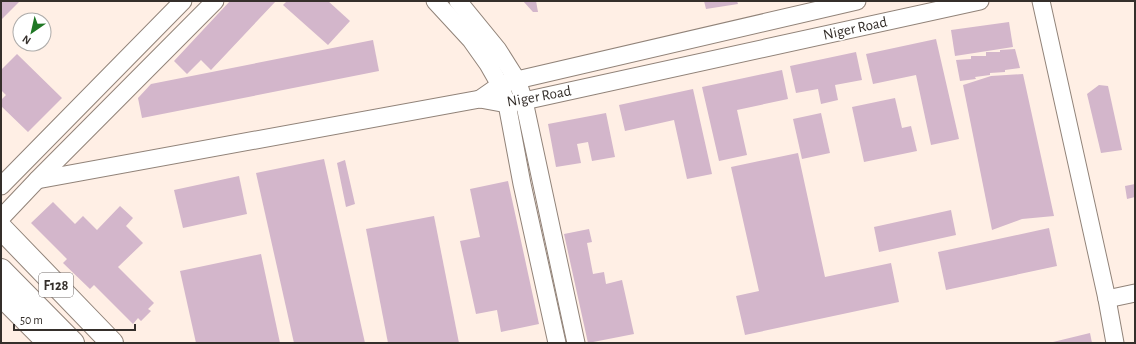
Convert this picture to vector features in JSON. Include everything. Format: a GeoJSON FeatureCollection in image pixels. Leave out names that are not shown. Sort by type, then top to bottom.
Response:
{"type":"FeatureCollection","features":[{"type":"Feature","properties":{"kind":"main road","name":"F128"},"geometry":{"type":"LineString","coordinates":[[1,228],[112,343]]}},
{"type":"Feature","properties":{"kind":"main road"},"geometry":{"type":"LineString","coordinates":[[1,247],[97,343]]}},
{"type":"Feature","properties":{"kind":"main road"},"geometry":{"type":"LineString","coordinates":[[1,270],[73,343]]}},
{"type":"Feature","properties":{"kind":"main road"},"geometry":{"type":"LineString","coordinates":[[1,295],[49,343]]}},
{"type":"Feature","properties":{"kind":"street"},"geometry":{"type":"LineString","coordinates":[[1,186],[183,1]]}},
{"type":"Feature","properties":{"kind":"street"},"geometry":{"type":"LineString","coordinates":[[1,218],[215,1]]}},
{"type":"Feature","properties":{"kind":"street"},"geometry":{"type":"LineString","coordinates":[[435,1],[471,40],[488,64],[500,85],[507,104],[524,192],[557,343]]}},
{"type":"Feature","properties":{"kind":"street"},"geometry":{"type":"LineString","coordinates":[[458,1],[498,50],[518,80],[524,101],[576,343]]}},
{"type":"Feature","properties":{"kind":"street","name":"Niger Road"},"geometry":{"type":"LineString","coordinates":[[480,99],[500,85],[518,80],[857,1]]}},
{"type":"Feature","properties":{"kind":"street","name":"Niger Road"},"geometry":{"type":"LineString","coordinates":[[480,99],[507,104],[524,101],[980,1]]}},
{"type":"Feature","properties":{"kind":"street"},"geometry":{"type":"LineString","coordinates":[[1040,1],[1108,299],[1115,343]]}},
{"type":"Feature","properties":{"kind":"street"},"geometry":{"type":"LineString","coordinates":[[37,180],[480,99]]}},
{"type":"Feature","properties":{"kind":"street"},"geometry":{"type":"LineString","coordinates":[[53,134],[68,149]]}},
{"type":"Feature","properties":{"kind":"street"},"geometry":{"type":"LineString","coordinates":[[1108,299],[1135,293]]}},
{"type":"Feature","properties":{"kind":"building"},"geometry":{"type":"Polygon","coordinates":[[[1,1],[20,1],[2,19],[1,1]]]}},
{"type":"Feature","properties":{"kind":"building"},"geometry":{"type":"Polygon","coordinates":[[[230,1],[276,1],[211,70],[201,60],[187,74],[174,61],[230,1]]]}},
{"type":"Feature","properties":{"kind":"building"},"geometry":{"type":"Polygon","coordinates":[[[287,1],[328,1],[350,21],[328,45],[283,5],[287,1]]]}},
{"type":"Feature","properties":{"kind":"building"},"geometry":{"type":"Polygon","coordinates":[[[523,1],[536,1],[538,12],[533,12],[523,1]]]}},
{"type":"Feature","properties":{"kind":"building"},"geometry":{"type":"Polygon","coordinates":[[[704,1],[737,1],[738,4],[706,9],[704,1]]]}},
{"type":"Feature","properties":{"kind":"building"},"geometry":{"type":"Polygon","coordinates":[[[1009,22],[1013,47],[955,56],[951,30],[1009,22]]]}},
{"type":"Feature","properties":{"kind":"building"},"geometry":{"type":"Polygon","coordinates":[[[936,39],[959,139],[931,145],[916,75],[873,84],[866,54],[936,39]]]}},
{"type":"Feature","properties":{"kind":"building"},"geometry":{"type":"Polygon","coordinates":[[[373,40],[379,71],[142,118],[138,98],[151,84],[373,40]]]}},
{"type":"Feature","properties":{"kind":"building"},"geometry":{"type":"Polygon","coordinates":[[[1015,49],[1020,68],[1005,70],[1005,72],[990,73],[990,75],[975,77],[976,79],[960,81],[956,60],[971,59],[971,56],[986,56],[986,52],[1000,52],[1000,50],[1015,49]]]}},
{"type":"Feature","properties":{"kind":"building"},"geometry":{"type":"Polygon","coordinates":[[[856,52],[862,80],[835,85],[838,100],[821,104],[818,89],[796,93],[790,66],[856,52]]]}},
{"type":"Feature","properties":{"kind":"building"},"geometry":{"type":"Polygon","coordinates":[[[17,54],[62,98],[28,132],[1,106],[1,100],[6,95],[1,90],[1,70],[17,54]]]}},
{"type":"Feature","properties":{"kind":"building"},"geometry":{"type":"Polygon","coordinates":[[[782,70],[788,99],[737,110],[747,155],[719,161],[702,87],[782,70]]]}},
{"type":"Feature","properties":{"kind":"building"},"geometry":{"type":"Polygon","coordinates":[[[1023,74],[1054,216],[1022,219],[992,230],[963,85],[991,76],[1023,74]]]}},
{"type":"Feature","properties":{"kind":"building"},"geometry":{"type":"Polygon","coordinates":[[[1099,85],[1108,86],[1122,150],[1101,153],[1087,94],[1099,85]]]}},
{"type":"Feature","properties":{"kind":"building"},"geometry":{"type":"Polygon","coordinates":[[[693,89],[712,174],[687,179],[674,120],[625,131],[619,105],[693,89]]]}},
{"type":"Feature","properties":{"kind":"building"},"geometry":{"type":"Polygon","coordinates":[[[895,98],[902,128],[911,126],[917,151],[864,162],[852,107],[895,98]]]}},
{"type":"Feature","properties":{"kind":"building"},"geometry":{"type":"Polygon","coordinates":[[[606,113],[615,157],[592,161],[588,142],[577,144],[581,163],[556,167],[548,124],[606,113]]]}},
{"type":"Feature","properties":{"kind":"building"},"geometry":{"type":"Polygon","coordinates":[[[821,113],[830,153],[802,159],[793,119],[821,113]]]}},
{"type":"Feature","properties":{"kind":"building"},"geometry":{"type":"Polygon","coordinates":[[[798,153],[825,277],[891,263],[899,302],[745,335],[736,296],[759,291],[731,167],[798,153]]]}},
{"type":"Feature","properties":{"kind":"building"},"geometry":{"type":"Polygon","coordinates":[[[324,159],[365,343],[294,343],[256,173],[324,159]]]}},
{"type":"Feature","properties":{"kind":"building"},"geometry":{"type":"Polygon","coordinates":[[[345,160],[355,204],[346,207],[337,163],[345,160]]]}},
{"type":"Feature","properties":{"kind":"building"},"geometry":{"type":"Polygon","coordinates":[[[239,176],[247,214],[183,228],[174,190],[239,176]]]}},
{"type":"Feature","properties":{"kind":"building"},"geometry":{"type":"Polygon","coordinates":[[[508,181],[539,324],[501,332],[497,310],[476,314],[460,241],[480,237],[470,189],[508,181]]]}},
{"type":"Feature","properties":{"kind":"building"},"geometry":{"type":"Polygon","coordinates":[[[1135,184],[1135,197],[1127,199],[1125,186],[1135,184]]]}},
{"type":"Feature","properties":{"kind":"building"},"geometry":{"type":"Polygon","coordinates":[[[53,202],[75,224],[83,216],[97,230],[120,206],[133,218],[126,226],[143,243],[118,267],[154,303],[148,309],[151,311],[141,321],[138,318],[133,324],[94,285],[90,289],[63,263],[67,259],[31,223],[53,202]]]}},
{"type":"Feature","properties":{"kind":"building"},"geometry":{"type":"Polygon","coordinates":[[[951,210],[956,235],[879,252],[874,227],[951,210]]]}},
{"type":"Feature","properties":{"kind":"building"},"geometry":{"type":"Polygon","coordinates":[[[434,216],[459,343],[388,343],[366,229],[434,216]]]}},
{"type":"Feature","properties":{"kind":"building"},"geometry":{"type":"Polygon","coordinates":[[[1049,228],[1057,266],[946,290],[938,252],[1049,228]]]}},
{"type":"Feature","properties":{"kind":"building"},"geometry":{"type":"Polygon","coordinates":[[[589,229],[592,242],[587,243],[593,274],[604,272],[606,284],[622,280],[634,334],[588,343],[564,234],[589,229]]]}},
{"type":"Feature","properties":{"kind":"building"},"geometry":{"type":"Polygon","coordinates":[[[261,254],[280,343],[196,343],[180,271],[261,254]]]}},
{"type":"Feature","properties":{"kind":"building"},"geometry":{"type":"Polygon","coordinates":[[[1090,333],[1092,343],[1053,343],[1053,342],[1090,333]]]}}]}
